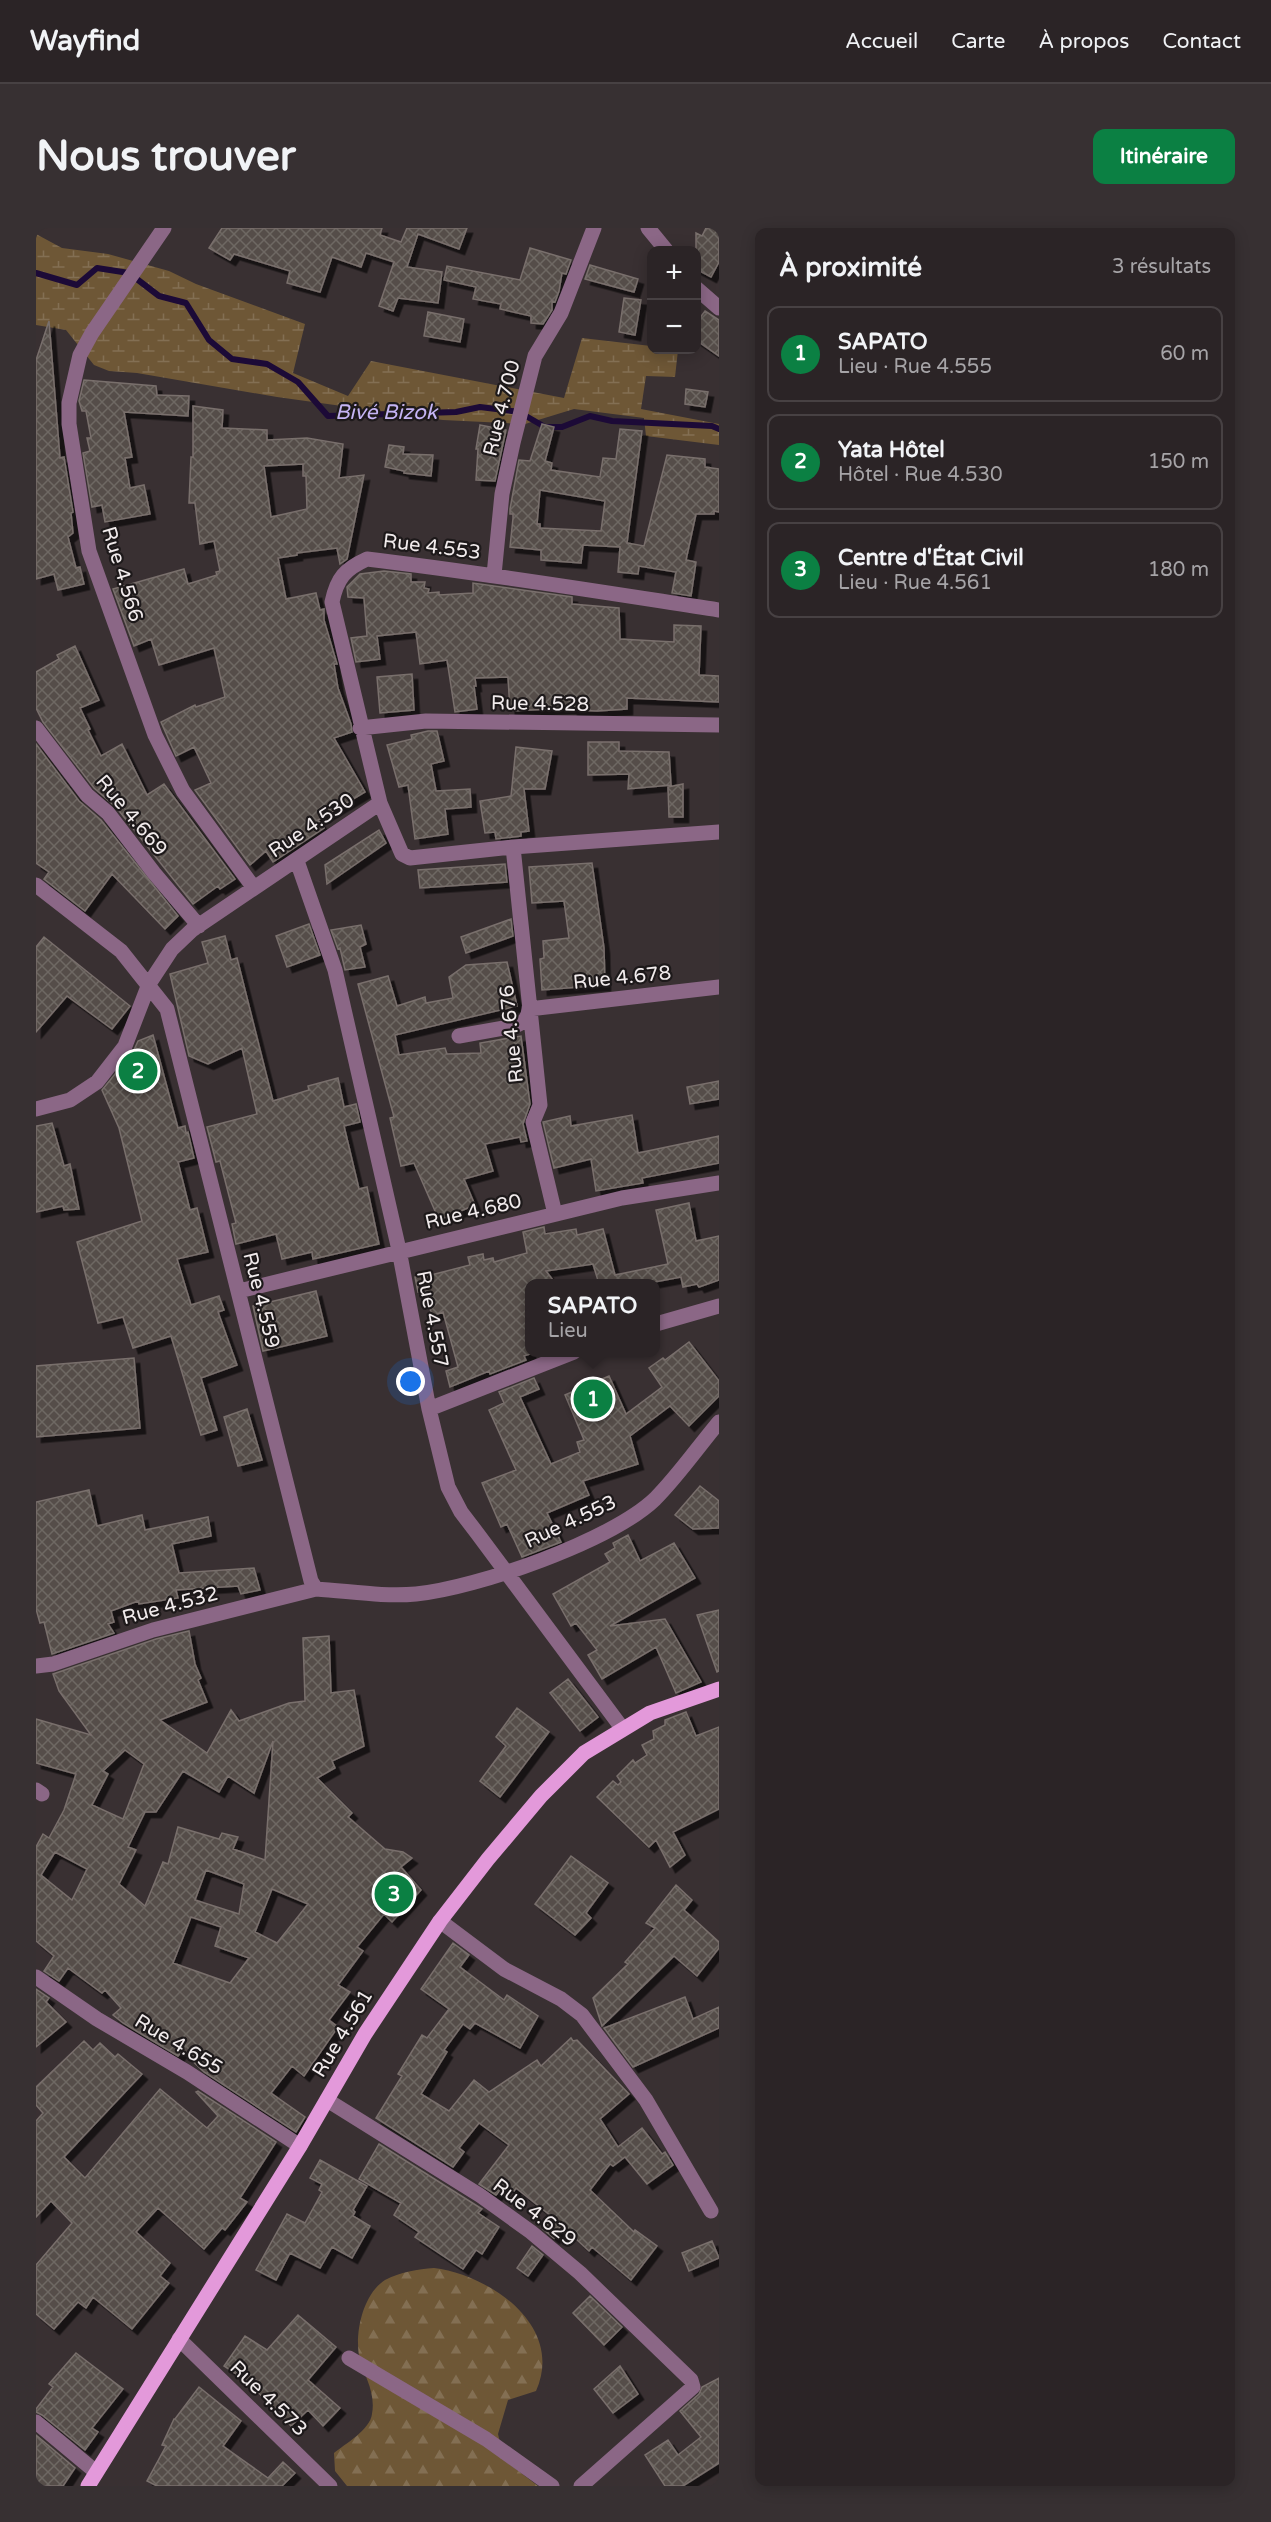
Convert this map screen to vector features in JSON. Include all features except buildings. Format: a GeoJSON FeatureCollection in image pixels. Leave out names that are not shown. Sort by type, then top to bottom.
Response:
{"type":"FeatureCollection","features":[{"type":"Feature","properties":{"kind":"main road","name":"Rue 4.561"},"geometry":{"type":"LineString","coordinates":[[88,2486],[300,2146],[365,2034],[440,1921],[488,1859],[541,1796],[584,1753],[650,1713],[719,1689]]}},
{"type":"Feature","properties":{"kind":"street","name":"Rue 4.566"},"geometry":{"type":"LineString","coordinates":[[164,228],[92,333],[80,355],[69,403],[69,424],[89,551],[155,735],[183,791],[254,888]]}},
{"type":"Feature","properties":{"kind":"street","name":"Rue 4.700"},"geometry":{"type":"LineString","coordinates":[[494,575],[502,494],[535,356],[561,313],[594,228]]}},
{"type":"Feature","properties":{"kind":"street"},"geometry":{"type":"LineString","coordinates":[[648,228],[663,246]]}},
{"type":"Feature","properties":{"kind":"street"},"geometry":{"type":"LineString","coordinates":[[701,292],[719,308]]}},
{"type":"Feature","properties":{"kind":"street","name":"Rue 4.553"},"geometry":{"type":"LineString","coordinates":[[380,803],[360,728],[332,602],[336,584],[351,567],[367,559],[494,575],[597,593],[719,610]]}},
{"type":"Feature","properties":{"kind":"street","name":"Rue 4.528"},"geometry":{"type":"LineString","coordinates":[[360,728],[426,721],[719,725]]}},
{"type":"Feature","properties":{"kind":"street","name":"Rue 4.669"},"geometry":{"type":"LineString","coordinates":[[36,728],[87,795],[108,813],[154,873],[199,926]]}},
{"type":"Feature","properties":{"kind":"street","name":"Rue 4.530"},"geometry":{"type":"LineString","coordinates":[[36,1109],[70,1100],[97,1082],[125,1046],[149,984],[172,949],[199,926],[254,888],[299,866],[380,803],[402,854],[406,857],[719,832]]}},
{"type":"Feature","properties":{"kind":"street","name":"Rue 4.676"},"geometry":{"type":"LineString","coordinates":[[513,847],[540,1105],[534,1122],[555,1214]]}},
{"type":"Feature","properties":{"kind":"street","name":"Rue 4.557"},"geometry":{"type":"LineString","coordinates":[[299,866],[335,970],[399,1250],[429,1409],[448,1487],[461,1512],[622,1728]]}},
{"type":"Feature","properties":{"kind":"street","name":"Rue 4.559"},"geometry":{"type":"LineString","coordinates":[[36,885],[121,951],[167,1010],[311,1581],[316,1589]]}},
{"type":"Feature","properties":{"kind":"street","name":"Rue 4.678"},"geometry":{"type":"LineString","coordinates":[[529,1009],[719,987]]}},
{"type":"Feature","properties":{"kind":"street"},"geometry":{"type":"LineString","coordinates":[[459,1036],[523,1023],[528,1016],[529,1009]]}},
{"type":"Feature","properties":{"kind":"street","name":"Rue 4.680"},"geometry":{"type":"LineString","coordinates":[[239,1291],[399,1250],[622,1198],[719,1183]]}},
{"type":"Feature","properties":{"kind":"street"},"geometry":{"type":"LineString","coordinates":[[660,1323],[719,1306]]}},
{"type":"Feature","properties":{"kind":"street"},"geometry":{"type":"LineString","coordinates":[[429,1409],[564,1357]]}},
{"type":"Feature","properties":{"kind":"street","name":"Rue 4.553"},"geometry":{"type":"LineString","coordinates":[[506,1573],[587,1540],[623,1522],[654,1499],[719,1422]]}},
{"type":"Feature","properties":{"kind":"street"},"geometry":{"type":"LineString","coordinates":[[316,1589],[416,1594],[506,1573]]}},
{"type":"Feature","properties":{"kind":"street","name":"Rue 4.532"},"geometry":{"type":"LineString","coordinates":[[36,1666],[53,1664],[153,1630],[316,1589]]}},
{"type":"Feature","properties":{"kind":"street"},"geometry":{"type":"LineString","coordinates":[[440,1921],[504,1969],[561,1999],[582,2015],[646,2100],[711,2211]]}},
{"type":"Feature","properties":{"kind":"street","name":"Rue 4.655"},"geometry":{"type":"LineString","coordinates":[[36,1977],[97,2019],[187,2072],[300,2146]]}},
{"type":"Feature","properties":{"kind":"street","name":"Rue 4.629"},"geometry":{"type":"LineString","coordinates":[[327,2100],[481,2196],[531,2232],[580,2273],[687,2374],[692,2386],[581,2486]]}},
{"type":"Feature","properties":{"kind":"street","name":"Rue 4.573"},"geometry":{"type":"LineString","coordinates":[[179,2339],[330,2486]]}},
{"type":"Feature","properties":{"kind":"street"},"geometry":{"type":"LineString","coordinates":[[349,2358],[486,2439],[552,2486]]}},
{"type":"Feature","properties":{"kind":"street"},"geometry":{"type":"LineString","coordinates":[[36,2422],[96,2472]]}},
{"type":"Feature","properties":{"kind":"green space"},"geometry":{"type":"Polygon","coordinates":[[[36,234],[62,248],[108,254],[169,271],[196,284],[305,324],[293,373],[348,396],[371,361],[564,398],[582,338],[647,346],[647,354],[678,354],[675,377],[646,376],[641,409],[719,424],[719,445],[646,436],[644,418],[574,409],[525,424],[443,420],[277,397],[137,373],[109,371],[94,365],[66,330],[36,325],[36,234]]]}},
{"type":"Feature","properties":{"kind":"green space"},"geometry":{"type":"Polygon","coordinates":[[[434,2268],[478,2281],[499,2293],[517,2308],[531,2325],[540,2345],[542,2367],[536,2391],[508,2400],[498,2434],[504,2460],[538,2486],[347,2486],[335,2471],[334,2453],[367,2426],[372,2414],[371,2391],[359,2356],[358,2346],[362,2314],[366,2304],[377,2286],[385,2280],[409,2271],[434,2268]]]}},
{"type":"Feature","properties":{"kind":"waterway","name":"Bivé Bizok"},"geometry":{"type":"LineString","coordinates":[[36,273],[77,285],[97,268],[129,273],[159,296],[186,303],[209,340],[232,359],[267,364],[298,382],[328,416],[456,412],[480,407],[519,412],[545,427],[562,427],[590,416],[612,421],[712,426],[719,429]]}},
{"type":"Feature","properties":{"kind":"place","name":"Yata Hôtel"},"geometry":{"type":"Point","coordinates":[138,1071]}},
{"type":"Feature","properties":{"kind":"place","name":"SAPATO"},"geometry":{"type":"Point","coordinates":[593,1399]}},
{"type":"Feature","properties":{"kind":"place","name":"Centre d'État Civil"},"geometry":{"type":"Point","coordinates":[394,1894]}}]}
